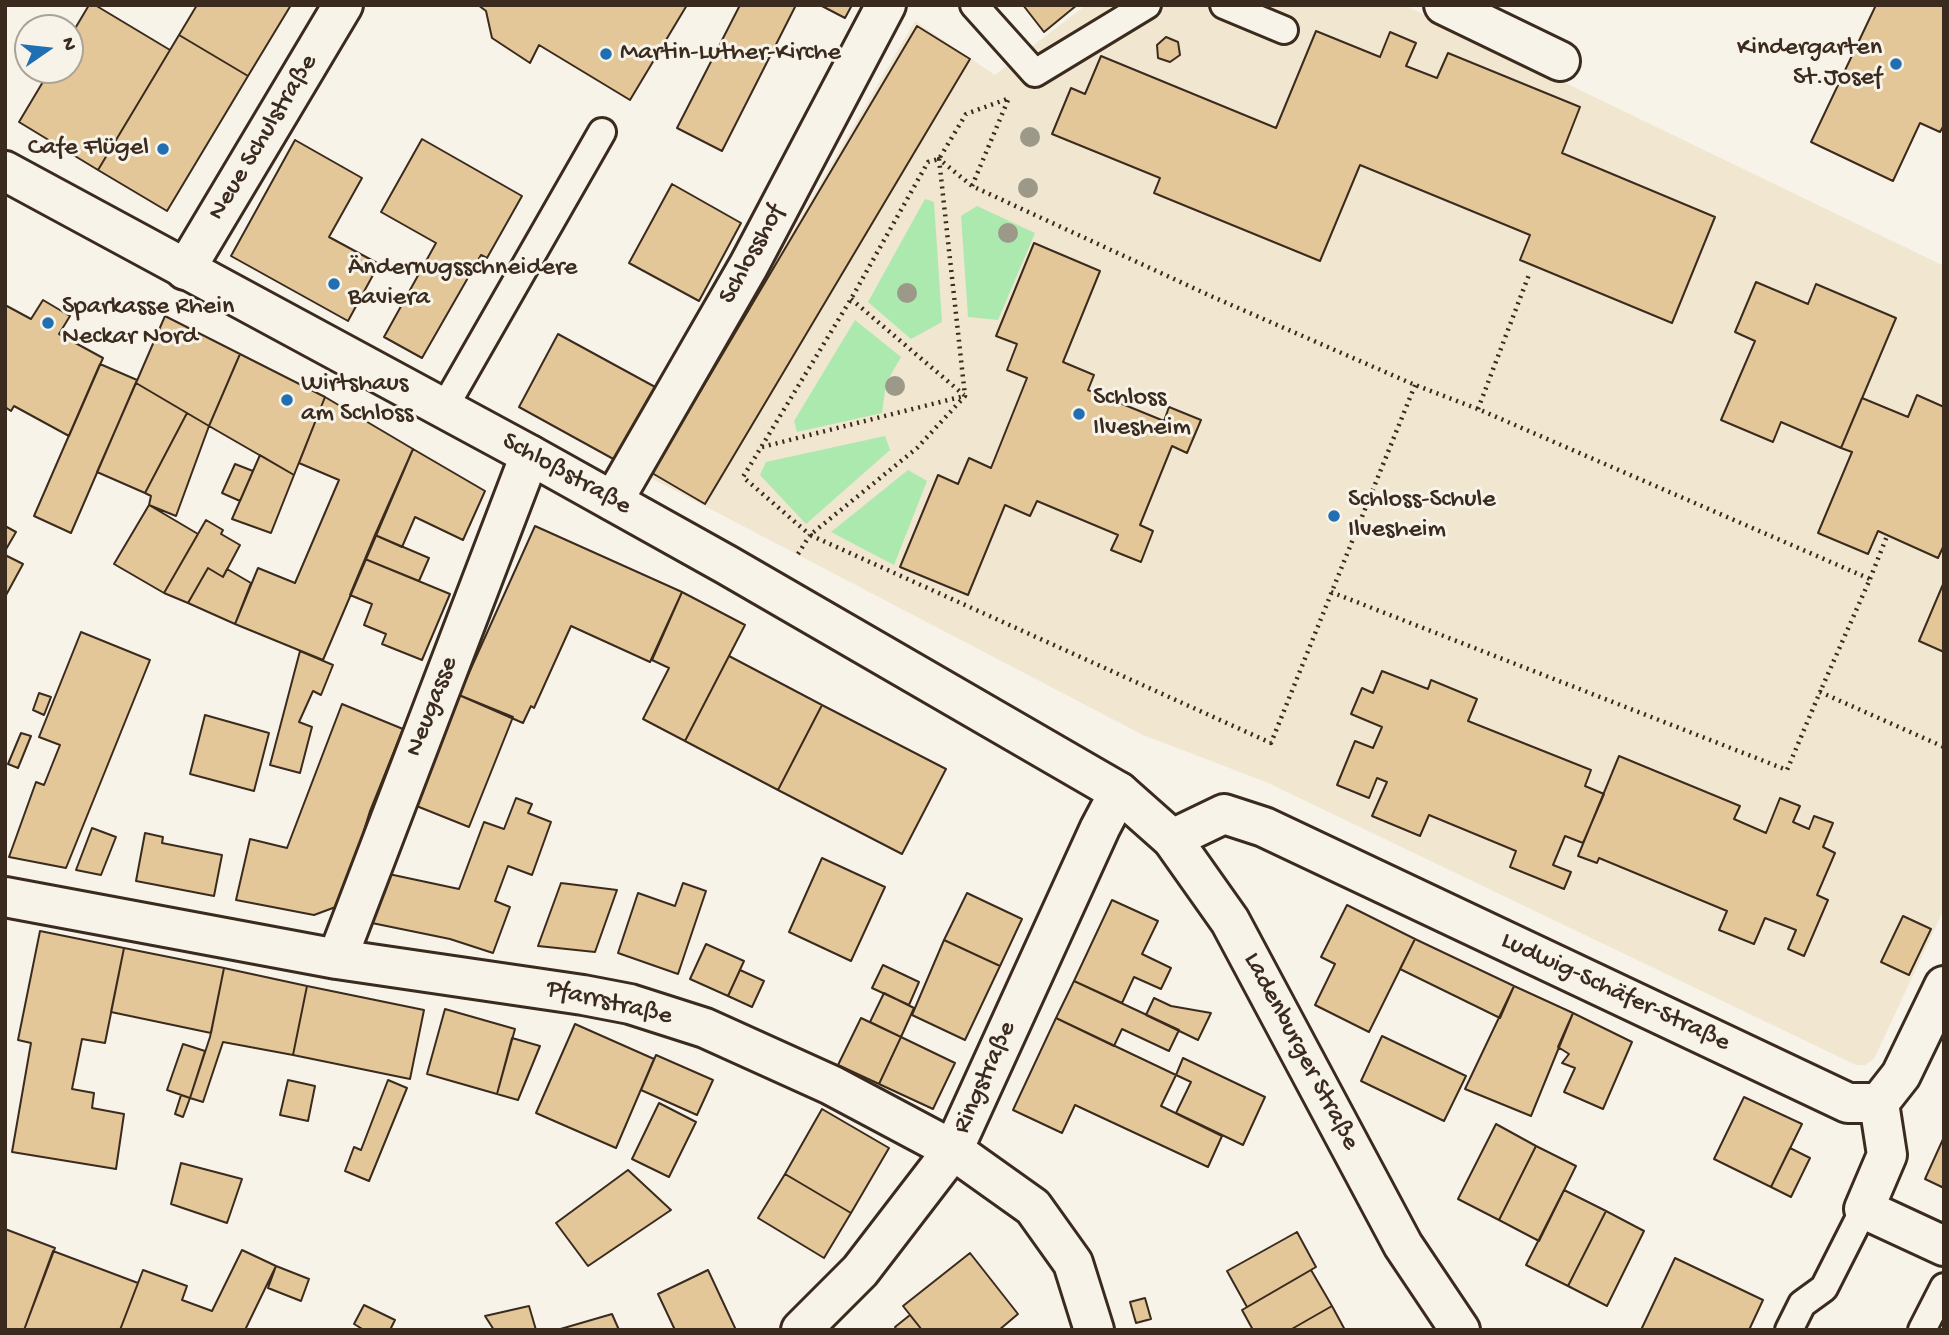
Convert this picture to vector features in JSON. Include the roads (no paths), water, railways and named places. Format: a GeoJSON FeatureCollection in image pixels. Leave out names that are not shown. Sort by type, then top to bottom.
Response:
{"type":"FeatureCollection","features":[{"type":"Feature","properties":{"kind":"street","name":"Neue Schulstraße"},"geometry":{"type":"LineString","coordinates":[[185,270],[343,5]]}},
{"type":"Feature","properties":{"kind":"street","name":"Schlosshof"},"geometry":{"type":"LineString","coordinates":[[613,501],[749,265],[886,5]]}},
{"type":"Feature","properties":{"kind":"street"},"geometry":{"type":"LineString","coordinates":[[1444,5],[1560,61]]}},
{"type":"Feature","properties":{"kind":"street","name":"Schloßstraße"},"geometry":{"type":"LineString","coordinates":[[5,172],[613,501],[1119,792]]}},
{"type":"Feature","properties":{"kind":"street","name":"Neugasse"},"geometry":{"type":"LineString","coordinates":[[337,959],[530,455]]}},
{"type":"Feature","properties":{"kind":"street","name":"Ladenburger Straße"},"geometry":{"type":"LineString","coordinates":[[1119,792],[1172,839],[1230,921],[1404,1245],[1460,1330]]}},
{"type":"Feature","properties":{"kind":"street","name":"Ringstraße"},"geometry":{"type":"LineString","coordinates":[[801,1330],[860,1272],[953,1150],[1119,792]]}},
{"type":"Feature","properties":{"kind":"street","name":"Ludwig-Schäfer-Straße"},"geometry":{"type":"LineString","coordinates":[[1172,839],[1224,814],[1264,827],[1848,1103],[1879,1102]]}},
{"type":"Feature","properties":{"kind":"street","name":"Pfarrstraße"},"geometry":{"type":"LineString","coordinates":[[5,897],[337,959],[630,1003],[705,1028],[831,1085],[953,1150],[1033,1207],[1073,1263],[1094,1330]]}},
{"type":"Feature","properties":{"kind":"street"},"geometry":{"type":"LineString","coordinates":[[1944,986],[1901,1075],[1879,1102],[1887,1155],[1864,1209],[1944,1246]]}},
{"type":"Feature","properties":{"kind":"lane"},"geometry":{"type":"LineString","coordinates":[[974,5],[1035,73],[1147,5]]}},
{"type":"Feature","properties":{"kind":"lane"},"geometry":{"type":"LineString","coordinates":[[1224,5],[1284,30]]}},
{"type":"Feature","properties":{"kind":"lane"},"geometry":{"type":"LineString","coordinates":[[444,408],[602,132]]}},
{"type":"Feature","properties":{"kind":"lane"},"geometry":{"type":"LineString","coordinates":[[1789,1330],[1802,1304],[1824,1288],[1864,1209]]}},
{"type":"Feature","properties":{"kind":"lane"},"geometry":{"type":"LineString","coordinates":[[1922,1330],[1944,1287]]}},
{"type":"Feature","properties":{"kind":"place","name":"Martin-Luther-Kirche"},"geometry":{"type":"Point","coordinates":[606,54]}},
{"type":"Feature","properties":{"kind":"place","name":"Kindergarten St.Josef"},"geometry":{"type":"Point","coordinates":[1896,64]}},
{"type":"Feature","properties":{"kind":"place","name":"Cafe Flügel"},"geometry":{"type":"Point","coordinates":[163,149]}},
{"type":"Feature","properties":{"kind":"place","name":"Ändernugsschneidere Baviera"},"geometry":{"type":"Point","coordinates":[334,284]}},
{"type":"Feature","properties":{"kind":"place","name":"Sparkasse Rhein Neckar Nord"},"geometry":{"type":"Point","coordinates":[48,323]}},
{"type":"Feature","properties":{"kind":"place","name":"Wirtshaus am Schloss"},"geometry":{"type":"Point","coordinates":[287,400]}},
{"type":"Feature","properties":{"kind":"place","name":"Schloss Ilvesheim"},"geometry":{"type":"Point","coordinates":[1079,414]}},
{"type":"Feature","properties":{"kind":"place","name":"Schloss-Schule Ilvesheim"},"geometry":{"type":"Point","coordinates":[1334,516]}}]}
